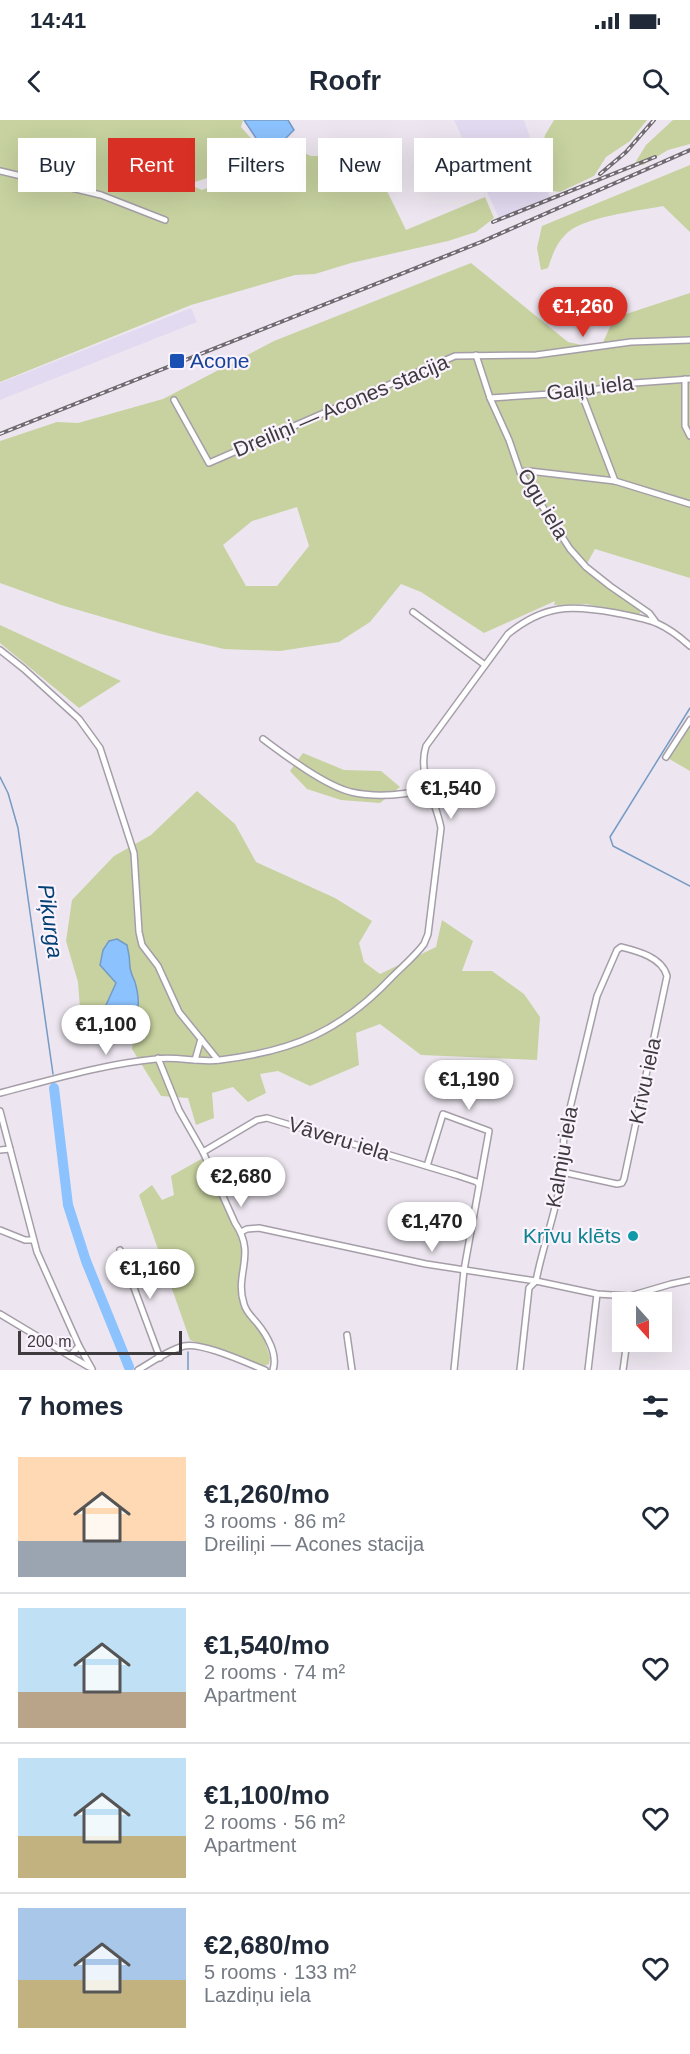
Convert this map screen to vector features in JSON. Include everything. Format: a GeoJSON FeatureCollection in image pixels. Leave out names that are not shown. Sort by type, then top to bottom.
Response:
{"type":"FeatureCollection","features":[{"type":"Feature","properties":{"kind":"street"},"geometry":{"type":"LineString","coordinates":[[0,171],[101,195],[165,220]]}},
{"type":"Feature","properties":{"kind":"street","name":"Dreiliņi — Acones stacija"},"geometry":{"type":"LineString","coordinates":[[174,400],[209,463],[454,356],[536,355],[631,342],[690,340]]}},
{"type":"Feature","properties":{"kind":"street","name":"Ogu iela"},"geometry":{"type":"LineString","coordinates":[[476,355],[490,398],[509,440],[520,472],[570,549],[580,561],[610,586],[690,646]]}},
{"type":"Feature","properties":{"kind":"street"},"geometry":{"type":"LineString","coordinates":[[688,379],[686,426],[690,436]]}},
{"type":"Feature","properties":{"kind":"street","name":"Gaiļu iela"},"geometry":{"type":"LineString","coordinates":[[490,398],[580,392],[634,383],[688,379]]}},
{"type":"Feature","properties":{"kind":"street"},"geometry":{"type":"LineString","coordinates":[[580,392],[615,481]]}},
{"type":"Feature","properties":{"kind":"street"},"geometry":{"type":"LineString","coordinates":[[520,472],[529,471],[615,481],[690,504]]}},
{"type":"Feature","properties":{"kind":"street"},"geometry":{"type":"LineString","coordinates":[[0,1093],[100,1069],[158,1058],[218,1060],[293,1045],[330,1029],[367,1002],[418,952],[428,934],[441,839],[438,815],[422,768],[423,756],[426,746],[508,634],[523,622],[552,610],[575,607],[655,621]]}},
{"type":"Feature","properties":{"kind":"street"},"geometry":{"type":"LineString","coordinates":[[413,612],[485,665]]}},
{"type":"Feature","properties":{"kind":"street"},"geometry":{"type":"LineString","coordinates":[[0,650],[72,713],[92,735],[100,748],[134,853],[139,932],[142,945],[158,966],[179,1012],[218,1060]]}},
{"type":"Feature","properties":{"kind":"street"},"geometry":{"type":"LineString","coordinates":[[666,757],[690,720]]}},
{"type":"Feature","properties":{"kind":"street"},"geometry":{"type":"LineString","coordinates":[[263,739],[325,780],[349,791],[387,795],[429,789]]}},
{"type":"Feature","properties":{"kind":"street","name":"Kalmju iela"},"geometry":{"type":"LineString","coordinates":[[520,1370],[529,1288],[536,1281],[562,1172],[562,1146],[565,1129],[597,996],[617,950],[621,947]]}},
{"type":"Feature","properties":{"kind":"street","name":"Krīvu iela"},"geometry":{"type":"LineString","coordinates":[[562,1172],[617,1184],[624,1179],[667,976],[666,970],[653,959],[640,952],[621,947]]}},
{"type":"Feature","properties":{"kind":"street"},"geometry":{"type":"LineString","coordinates":[[195,1060],[201,1040]]}},
{"type":"Feature","properties":{"kind":"street"},"geometry":{"type":"LineString","coordinates":[[158,1058],[179,1110],[203,1152],[235,1223],[242,1232],[246,1253],[242,1297],[246,1309],[267,1336],[275,1360],[273,1370]]}},
{"type":"Feature","properties":{"kind":"street"},"geometry":{"type":"LineString","coordinates":[[0,1111],[37,1252],[92,1370]]}},
{"type":"Feature","properties":{"kind":"street"},"geometry":{"type":"LineString","coordinates":[[427,1166],[442,1114],[489,1131],[464,1270],[454,1370]]}},
{"type":"Feature","properties":{"kind":"street","name":"Vāveru iela"},"geometry":{"type":"LineString","coordinates":[[203,1152],[257,1120],[267,1118],[466,1178],[479,1185]]}},
{"type":"Feature","properties":{"kind":"street"},"geometry":{"type":"LineString","coordinates":[[0,1150],[10,1149]]}},
{"type":"Feature","properties":{"kind":"street"},"geometry":{"type":"LineString","coordinates":[[242,1232],[259,1228],[339,1247],[612,1296]]}},
{"type":"Feature","properties":{"kind":"street"},"geometry":{"type":"LineString","coordinates":[[0,1230],[25,1240],[33,1240]]}},
{"type":"Feature","properties":{"kind":"street"},"geometry":{"type":"LineString","coordinates":[[120,1250],[160,1358]]}},
{"type":"Feature","properties":{"kind":"street"},"geometry":{"type":"LineString","coordinates":[[650,1292],[690,1280]]}},
{"type":"Feature","properties":{"kind":"street"},"geometry":{"type":"LineString","coordinates":[[588,1370],[597,1294]]}},
{"type":"Feature","properties":{"kind":"street"},"geometry":{"type":"LineString","coordinates":[[0,1314],[92,1370]]}},
{"type":"Feature","properties":{"kind":"street"},"geometry":{"type":"LineString","coordinates":[[347,1335],[352,1370]]}},
{"type":"Feature","properties":{"kind":"street"},"geometry":{"type":"LineString","coordinates":[[70,1356],[79,1346]]}},
{"type":"Feature","properties":{"kind":"street"},"geometry":{"type":"LineString","coordinates":[[138,1370],[183,1346],[198,1346],[265,1370]]}},
{"type":"Feature","properties":{"kind":"street"},"geometry":{"type":"LineString","coordinates":[[623,1370],[625,1352]]}},
{"type":"Feature","properties":{"kind":"shaded area"},"geometry":{"type":"Polygon","coordinates":[[[454,120],[524,120],[530,138],[462,138],[454,120]]]}},
{"type":"Feature","properties":{"kind":"shaded area"},"geometry":{"type":"Polygon","coordinates":[[[487,192],[548,192],[550,197],[499,218],[487,192]]]}},
{"type":"Feature","properties":{"kind":"shaded area"},"geometry":{"type":"Polygon","coordinates":[[[191,308],[197,322],[0,400],[0,383],[191,308]]]}},
{"type":"Feature","properties":{"kind":"green space"},"geometry":{"type":"Polygon","coordinates":[[[0,120],[243,120],[241,127],[251,138],[207,138],[207,178],[195,182],[195,138],[108,138],[108,192],[195,192],[195,187],[202,190],[207,188],[207,192],[306,192],[306,154],[318,156],[318,192],[388,192],[406,230],[485,197],[494,218],[476,232],[448,241],[351,263],[315,274],[295,275],[191,305],[0,382],[0,120]]]}},
{"type":"Feature","properties":{"kind":"green space"},"geometry":{"type":"Polygon","coordinates":[[[554,120],[647,120],[630,141],[606,157],[594,176],[560,192],[553,191],[553,138],[544,138],[554,120]]]}},
{"type":"Feature","properties":{"kind":"green space"},"geometry":{"type":"Polygon","coordinates":[[[673,120],[690,120],[690,144],[668,150],[643,165],[635,163],[646,145],[673,120]]]}},
{"type":"Feature","properties":{"kind":"green space"},"geometry":{"type":"Polygon","coordinates":[[[690,165],[690,232],[663,206],[596,219],[565,235],[557,246],[548,268],[541,270],[537,248],[542,226],[690,165]]]}},
{"type":"Feature","properties":{"kind":"green space"},"geometry":{"type":"Polygon","coordinates":[[[471,263],[568,342],[600,349],[614,318],[690,293],[690,578],[595,549],[584,569],[641,611],[639,615],[586,604],[554,605],[555,601],[484,633],[421,592],[401,584],[370,622],[339,642],[280,651],[224,649],[161,634],[61,605],[0,583],[0,441],[57,422],[78,423],[163,399],[274,341],[471,263]],[[297,507],[252,521],[223,545],[246,586],[277,586],[309,546],[297,507]]]}},
{"type":"Feature","properties":{"kind":"green space"},"geometry":{"type":"Polygon","coordinates":[[[0,625],[121,681],[79,708],[0,643],[0,625]]]}},
{"type":"Feature","properties":{"kind":"green space"},"geometry":{"type":"Polygon","coordinates":[[[690,720],[690,771],[666,757],[690,720]]]}},
{"type":"Feature","properties":{"kind":"green space"},"geometry":{"type":"Polygon","coordinates":[[[303,753],[344,770],[381,771],[400,787],[380,803],[341,800],[307,789],[290,771],[303,753]]]}},
{"type":"Feature","properties":{"kind":"green space"},"geometry":{"type":"Polygon","coordinates":[[[197,791],[235,824],[256,862],[335,898],[372,921],[359,943],[364,962],[380,974],[436,947],[442,920],[473,941],[462,971],[492,971],[524,994],[540,1017],[537,1060],[421,1055],[380,1024],[356,1033],[359,1065],[310,1086],[278,1071],[260,1074],[266,1093],[248,1102],[233,1087],[212,1093],[214,1118],[196,1125],[188,1098],[161,1096],[132,1049],[137,1010],[136,988],[130,969],[127,945],[117,939],[109,941],[110,977],[116,984],[102,1014],[96,1019],[93,1027],[81,1021],[78,982],[66,941],[72,900],[114,856],[151,835],[197,791]]]}},
{"type":"Feature","properties":{"kind":"green space"},"geometry":{"type":"Polygon","coordinates":[[[203,1158],[239,1237],[243,1252],[239,1295],[243,1311],[263,1335],[270,1358],[269,1364],[264,1366],[190,1340],[139,1195],[152,1185],[162,1200],[174,1195],[171,1176],[203,1158]]]}},
{"type":"Feature","properties":{"kind":"water"},"geometry":{"type":"Polygon","coordinates":[[[244,120],[288,120],[294,130],[286,138],[256,138],[244,120]]]}},
{"type":"Feature","properties":{"kind":"water"},"geometry":{"type":"Polygon","coordinates":[[[117,939],[127,945],[130,968],[137,990],[137,1013],[130,1025],[124,1029],[103,1032],[93,1027],[96,1019],[102,1014],[116,983],[100,965],[103,950],[109,941],[117,939]]]}},
{"type":"Feature","properties":{"kind":"waterway"},"geometry":{"type":"LineString","coordinates":[[690,708],[610,837],[613,846],[690,886]]}},
{"type":"Feature","properties":{"kind":"waterway","name":"Piķurga"},"geometry":{"type":"LineString","coordinates":[[0,777],[8,793],[18,828],[53,1074]]}},
{"type":"Feature","properties":{"kind":"waterway","name":"Piķurga"},"geometry":{"type":"LineString","coordinates":[[54,1088],[68,1205],[86,1261],[129,1367]]}},
{"type":"Feature","properties":{"kind":"waterway"},"geometry":{"type":"LineString","coordinates":[[188,1352],[188,1370]]}},
{"type":"Feature","properties":{"kind":"railway"},"geometry":{"type":"LineString","coordinates":[[600,174],[626,152],[654,120]]}},
{"type":"Feature","properties":{"kind":"railway"},"geometry":{"type":"LineString","coordinates":[[0,434],[481,242],[690,150]]}},
{"type":"Feature","properties":{"kind":"railway"},"geometry":{"type":"LineString","coordinates":[[493,222],[655,157]]}},
{"type":"Feature","properties":{"kind":"place","name":"Acone"},"geometry":{"type":"Point","coordinates":[177,361]}},
{"type":"Feature","properties":{"kind":"place","name":"Krīvu klēts"},"geometry":{"type":"Point","coordinates":[633,1236]}}]}
